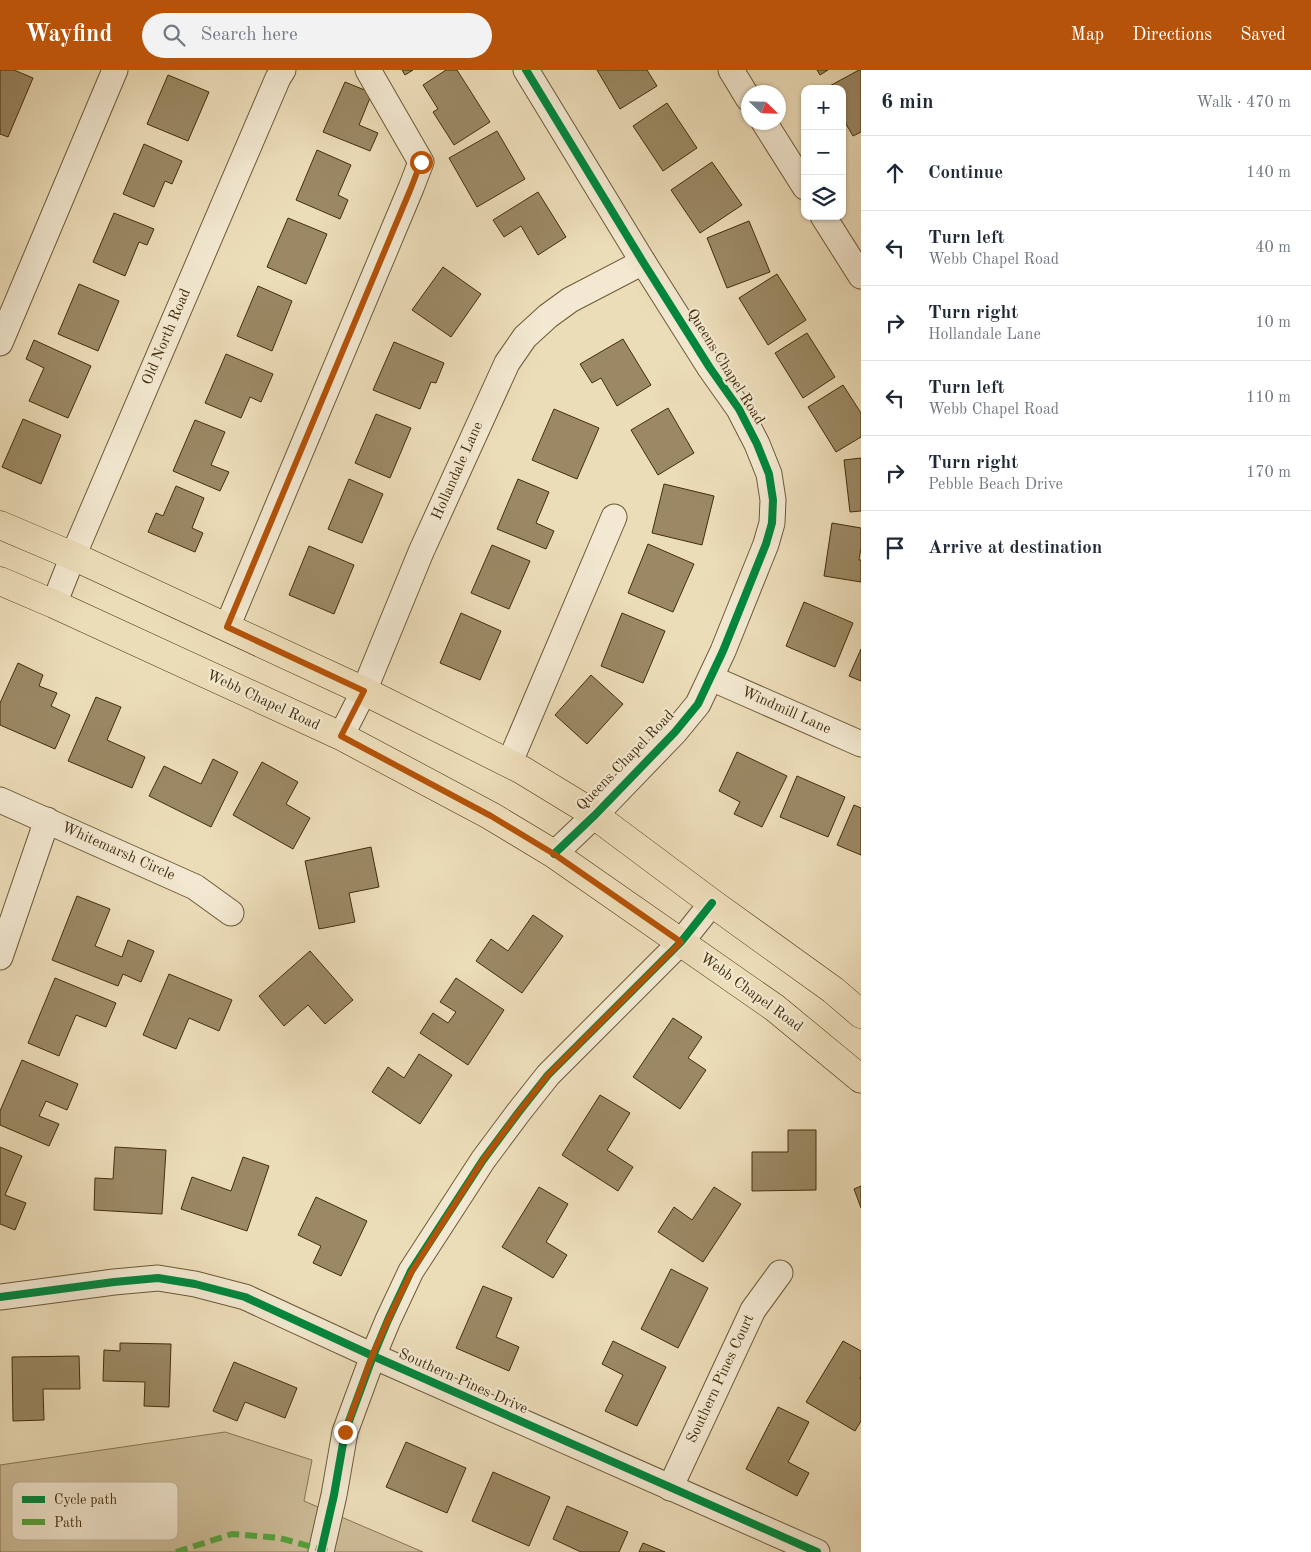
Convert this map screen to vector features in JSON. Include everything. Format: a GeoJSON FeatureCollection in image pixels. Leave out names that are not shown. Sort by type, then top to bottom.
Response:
{"type":"FeatureCollection","features":[{"type":"Feature","properties":{"kind":"main road"},"geometry":{"type":"LineString","coordinates":[[0,524],[364,691],[510,764],[586,809],[833,990],[861,1014]]}},
{"type":"Feature","properties":{"kind":"main road","name":"Webb Chapel Road"},"geometry":{"type":"LineString","coordinates":[[0,581],[341,736],[491,816],[554,854],[775,1008],[861,1079]]}},
{"type":"Feature","properties":{"kind":"street"},"geometry":{"type":"LineString","coordinates":[[0,343],[115,70]]}},
{"type":"Feature","properties":{"kind":"street","name":"Old North Road"},"geometry":{"type":"LineString","coordinates":[[54,604],[283,70]]}},
{"type":"Feature","properties":{"kind":"street"},"geometry":{"type":"LineString","coordinates":[[227,627],[421,162],[368,70]]}},
{"type":"Feature","properties":{"kind":"street","name":"Queens Chapel Road"},"geometry":{"type":"LineString","coordinates":[[526,70],[643,262],[710,368],[739,409],[769,474],[773,500],[772,523],[766,544],[723,651],[698,704],[594,816],[554,854]]}},
{"type":"Feature","properties":{"kind":"street"},"geometry":{"type":"LineString","coordinates":[[731,70],[741,86]]}},
{"type":"Feature","properties":{"kind":"street"},"geometry":{"type":"LineString","coordinates":[[769,130],[801,181]]}},
{"type":"Feature","properties":{"kind":"street"},"geometry":{"type":"LineString","coordinates":[[826,220],[861,276]]}},
{"type":"Feature","properties":{"kind":"street","name":"Hollandale Lane"},"geometry":{"type":"LineString","coordinates":[[341,736],[364,691],[421,552],[507,364],[525,337],[555,311],[570,300],[643,262]]}},
{"type":"Feature","properties":{"kind":"street"},"geometry":{"type":"LineString","coordinates":[[510,764],[614,517]]}},
{"type":"Feature","properties":{"kind":"street","name":"Windmill Lane"},"geometry":{"type":"LineString","coordinates":[[711,678],[861,744]]}},
{"type":"Feature","properties":{"kind":"street","name":"Whitemarsh Circle"},"geometry":{"type":"LineString","coordinates":[[0,800],[195,887],[231,912]]}},
{"type":"Feature","properties":{"kind":"street"},"geometry":{"type":"LineString","coordinates":[[0,957],[47,820]]}},
{"type":"Feature","properties":{"kind":"street"},"geometry":{"type":"LineString","coordinates":[[321,1552],[334,1495],[345,1432],[372,1356],[412,1271],[483,1160],[548,1075],[681,942],[712,903]]}},
{"type":"Feature","properties":{"kind":"street","name":"Southern Pines Court"},"geometry":{"type":"LineString","coordinates":[[670,1488],[753,1310],[780,1273]]}},
{"type":"Feature","properties":{"kind":"street","name":"Southern Pines Drive"},"geometry":{"type":"LineString","coordinates":[[0,1297],[158,1278],[195,1284],[245,1297],[372,1356],[817,1552]]}},
{"type":"Feature","properties":{"kind":"shaded area"},"geometry":{"type":"Polygon","coordinates":[[[225,1432],[312,1460],[304,1501],[423,1552],[0,1552],[0,1465],[225,1432]]]}},
{"type":"Feature","properties":{"kind":"building"},"geometry":{"type":"Polygon","coordinates":[[[0,70],[14,70],[33,78],[8,137],[0,134],[0,70]]]}},
{"type":"Feature","properties":{"kind":"building"},"geometry":{"type":"Polygon","coordinates":[[[402,70],[413,70],[405,75],[402,70]]]}},
{"type":"Feature","properties":{"kind":"building"},"geometry":{"type":"Polygon","coordinates":[[[446,70],[457,70],[490,122],[454,145],[433,112],[438,109],[423,85],[446,70]]]}},
{"type":"Feature","properties":{"kind":"building"},"geometry":{"type":"Polygon","coordinates":[[[597,70],[647,70],[657,86],[620,109],[597,70]]]}},
{"type":"Feature","properties":{"kind":"building"},"geometry":{"type":"Polygon","coordinates":[[[817,70],[828,70],[820,75],[817,70]]]}},
{"type":"Feature","properties":{"kind":"building"},"geometry":{"type":"Polygon","coordinates":[[[861,70],[861,132],[853,136],[846,124],[846,85],[832,85],[861,70]]]}},
{"type":"Feature","properties":{"kind":"building"},"geometry":{"type":"Polygon","coordinates":[[[168,75],[209,92],[188,141],[147,124],[168,75]]]}},
{"type":"Feature","properties":{"kind":"building"},"geometry":{"type":"Polygon","coordinates":[[[345,82],[372,93],[359,125],[378,133],[370,151],[323,132],[345,82]]]}},
{"type":"Feature","properties":{"kind":"building"},"geometry":{"type":"Polygon","coordinates":[[[667,103],[697,148],[663,171],[633,126],[667,103]]]}},
{"type":"Feature","properties":{"kind":"building"},"geometry":{"type":"Polygon","coordinates":[[[497,131],[525,179],[477,207],[449,158],[497,131]]]}},
{"type":"Feature","properties":{"kind":"building"},"geometry":{"type":"Polygon","coordinates":[[[144,144],[182,161],[172,184],[165,181],[154,207],[123,194],[144,144]]]}},
{"type":"Feature","properties":{"kind":"building"},"geometry":{"type":"Polygon","coordinates":[[[317,150],[351,165],[338,195],[348,200],[340,219],[296,200],[317,150]]]}},
{"type":"Feature","properties":{"kind":"building"},"geometry":{"type":"Polygon","coordinates":[[[712,162],[742,205],[700,233],[671,190],[712,162]]]}},
{"type":"Feature","properties":{"kind":"building"},"geometry":{"type":"Polygon","coordinates":[[[538,192],[566,237],[538,255],[521,226],[504,237],[493,220],[538,192]]]}},
{"type":"Feature","properties":{"kind":"building"},"geometry":{"type":"Polygon","coordinates":[[[114,213],[154,229],[147,245],[139,242],[125,276],[93,262],[114,213]]]}},
{"type":"Feature","properties":{"kind":"building"},"geometry":{"type":"Polygon","coordinates":[[[288,218],[327,234],[306,284],[267,267],[288,218]]]}},
{"type":"Feature","properties":{"kind":"building"},"geometry":{"type":"Polygon","coordinates":[[[749,221],[770,272],[727,288],[707,238],[749,221]]]}},
{"type":"Feature","properties":{"kind":"building"},"geometry":{"type":"Polygon","coordinates":[[[443,267],[481,294],[451,337],[412,310],[443,267]]]}},
{"type":"Feature","properties":{"kind":"building"},"geometry":{"type":"Polygon","coordinates":[[[777,274],[806,320],[768,345],[739,298],[777,274]]]}},
{"type":"Feature","properties":{"kind":"building"},"geometry":{"type":"Polygon","coordinates":[[[79,284],[119,301],[98,351],[58,334],[79,284]]]}},
{"type":"Feature","properties":{"kind":"building"},"geometry":{"type":"Polygon","coordinates":[[[258,286],[292,301],[272,351],[237,336],[258,286]]]}},
{"type":"Feature","properties":{"kind":"building"},"geometry":{"type":"Polygon","coordinates":[[[807,333],[835,377],[803,398],[775,353],[807,333]]]}},
{"type":"Feature","properties":{"kind":"building"},"geometry":{"type":"Polygon","coordinates":[[[623,339],[651,385],[617,406],[601,378],[592,383],[580,364],[623,339]]]}},
{"type":"Feature","properties":{"kind":"building"},"geometry":{"type":"Polygon","coordinates":[[[34,340],[91,366],[68,418],[29,401],[44,368],[26,359],[34,340]]]}},
{"type":"Feature","properties":{"kind":"building"},"geometry":{"type":"Polygon","coordinates":[[[394,342],[444,363],[436,383],[431,382],[420,409],[373,390],[394,342]]]}},
{"type":"Feature","properties":{"kind":"building"},"geometry":{"type":"Polygon","coordinates":[[[226,354],[273,374],[261,402],[250,397],[241,418],[205,403],[226,354]]]}},
{"type":"Feature","properties":{"kind":"building"},"geometry":{"type":"Polygon","coordinates":[[[843,385],[861,413],[861,437],[836,452],[808,407],[843,385]]]}},
{"type":"Feature","properties":{"kind":"building"},"geometry":{"type":"Polygon","coordinates":[[[668,408],[694,453],[658,475],[631,430],[668,408]]]}},
{"type":"Feature","properties":{"kind":"building"},"geometry":{"type":"Polygon","coordinates":[[[554,409],[599,428],[577,479],[532,460],[554,409]]]}},
{"type":"Feature","properties":{"kind":"building"},"geometry":{"type":"Polygon","coordinates":[[[376,414],[411,428],[390,478],[355,463],[376,414]]]}},
{"type":"Feature","properties":{"kind":"building"},"geometry":{"type":"Polygon","coordinates":[[[23,419],[61,435],[41,484],[2,467],[23,419]]]}},
{"type":"Feature","properties":{"kind":"building"},"geometry":{"type":"Polygon","coordinates":[[[195,420],[225,432],[211,465],[229,472],[220,491],[173,471],[195,420]]]}},
{"type":"Feature","properties":{"kind":"building"},"geometry":{"type":"Polygon","coordinates":[[[861,458],[861,511],[850,512],[844,460],[861,458]]]}},
{"type":"Feature","properties":{"kind":"building"},"geometry":{"type":"Polygon","coordinates":[[[349,479],[383,494],[362,543],[328,529],[349,479]]]}},
{"type":"Feature","properties":{"kind":"building"},"geometry":{"type":"Polygon","coordinates":[[[518,479],[549,492],[536,523],[554,531],[546,549],[497,529],[518,479]]]}},
{"type":"Feature","properties":{"kind":"building"},"geometry":{"type":"Polygon","coordinates":[[[664,484],[714,496],[702,545],[652,533],[664,484]]]}},
{"type":"Feature","properties":{"kind":"building"},"geometry":{"type":"Polygon","coordinates":[[[176,486],[204,498],[192,528],[203,533],[195,552],[148,532],[156,513],[163,516],[176,486]]]}},
{"type":"Feature","properties":{"kind":"building"},"geometry":{"type":"Polygon","coordinates":[[[832,523],[861,528],[859,560],[861,560],[861,582],[824,576],[832,523]]]}},
{"type":"Feature","properties":{"kind":"building"},"geometry":{"type":"Polygon","coordinates":[[[648,544],[694,564],[673,612],[628,593],[648,544]]]}},
{"type":"Feature","properties":{"kind":"building"},"geometry":{"type":"Polygon","coordinates":[[[492,545],[530,561],[509,609],[471,593],[492,545]]]}},
{"type":"Feature","properties":{"kind":"building"},"geometry":{"type":"Polygon","coordinates":[[[309,546],[354,565],[334,614],[289,595],[309,546]]]}},
{"type":"Feature","properties":{"kind":"building"},"geometry":{"type":"Polygon","coordinates":[[[804,602],[853,623],[835,667],[786,646],[804,602]]]}},
{"type":"Feature","properties":{"kind":"building"},"geometry":{"type":"Polygon","coordinates":[[[461,613],[501,631],[480,680],[440,663],[461,613]]]}},
{"type":"Feature","properties":{"kind":"building"},"geometry":{"type":"Polygon","coordinates":[[[622,613],[665,631],[643,683],[601,666],[622,613]]]}},
{"type":"Feature","properties":{"kind":"building"},"geometry":{"type":"Polygon","coordinates":[[[861,649],[861,681],[849,676],[861,649]]]}},
{"type":"Feature","properties":{"kind":"building"},"geometry":{"type":"Polygon","coordinates":[[[18,663],[43,675],[39,686],[57,693],[51,706],[70,715],[55,749],[0,725],[0,703],[18,663]]]}},
{"type":"Feature","properties":{"kind":"building"},"geometry":{"type":"Polygon","coordinates":[[[591,675],[623,704],[587,744],[555,715],[591,675]]]}},
{"type":"Feature","properties":{"kind":"building"},"geometry":{"type":"Polygon","coordinates":[[[96,697],[121,707],[107,740],[145,757],[132,788],[68,761],[96,697]]]}},
{"type":"Feature","properties":{"kind":"building"},"geometry":{"type":"Polygon","coordinates":[[[737,752],[787,776],[762,827],[734,814],[740,802],[719,791],[737,752]]]}},
{"type":"Feature","properties":{"kind":"building"},"geometry":{"type":"Polygon","coordinates":[[[213,759],[238,772],[211,827],[149,796],[164,766],[201,784],[213,759]]]}},
{"type":"Feature","properties":{"kind":"building"},"geometry":{"type":"Polygon","coordinates":[[[262,762],[298,782],[286,804],[310,818],[293,849],[233,815],[262,762]]]}},
{"type":"Feature","properties":{"kind":"building"},"geometry":{"type":"Polygon","coordinates":[[[797,776],[845,797],[828,837],[780,817],[797,776]]]}},
{"type":"Feature","properties":{"kind":"building"},"geometry":{"type":"Polygon","coordinates":[[[854,805],[861,808],[861,855],[837,845],[854,805]]]}},
{"type":"Feature","properties":{"kind":"building"},"geometry":{"type":"Polygon","coordinates":[[[371,847],[379,887],[349,893],[355,922],[319,929],[305,861],[371,847]]]}},
{"type":"Feature","properties":{"kind":"building"},"geometry":{"type":"Polygon","coordinates":[[[77,896],[110,909],[95,946],[122,957],[128,940],[154,951],[141,982],[123,974],[118,986],[52,960],[77,896]]]}},
{"type":"Feature","properties":{"kind":"building"},"geometry":{"type":"Polygon","coordinates":[[[533,915],[563,936],[522,993],[476,961],[491,939],[508,951],[533,915]]]}},
{"type":"Feature","properties":{"kind":"building"},"geometry":{"type":"Polygon","coordinates":[[[310,951],[353,1000],[325,1024],[308,1005],[284,1026],[259,996],[310,951]]]}},
{"type":"Feature","properties":{"kind":"building"},"geometry":{"type":"Polygon","coordinates":[[[169,974],[232,1000],[219,1031],[189,1018],[176,1049],[143,1035],[169,974]]]}},
{"type":"Feature","properties":{"kind":"building"},"geometry":{"type":"Polygon","coordinates":[[[55,978],[116,1003],[106,1027],[76,1015],[59,1056],[28,1043],[55,978]]]}},
{"type":"Feature","properties":{"kind":"building"},"geometry":{"type":"Polygon","coordinates":[[[456,978],[504,1010],[468,1065],[420,1033],[433,1013],[448,1023],[456,1012],[440,1002],[456,978]]]}},
{"type":"Feature","properties":{"kind":"building"},"geometry":{"type":"Polygon","coordinates":[[[673,1018],[702,1037],[688,1058],[706,1070],[680,1109],[633,1077],[673,1018]]]}},
{"type":"Feature","properties":{"kind":"building"},"geometry":{"type":"Polygon","coordinates":[[[419,1054],[452,1075],[420,1124],[372,1092],[388,1067],[404,1078],[419,1054]]]}},
{"type":"Feature","properties":{"kind":"building"},"geometry":{"type":"Polygon","coordinates":[[[22,1060],[78,1084],[67,1110],[46,1101],[39,1116],[59,1124],[49,1146],[0,1125],[0,1111],[22,1060]]]}},
{"type":"Feature","properties":{"kind":"building"},"geometry":{"type":"Polygon","coordinates":[[[600,1095],[630,1113],[607,1150],[633,1167],[618,1191],[562,1155],[600,1095]]]}},
{"type":"Feature","properties":{"kind":"building"},"geometry":{"type":"Polygon","coordinates":[[[788,1130],[816,1130],[816,1190],[752,1191],[752,1152],[788,1152],[788,1130]]]}},
{"type":"Feature","properties":{"kind":"building"},"geometry":{"type":"Polygon","coordinates":[[[0,1147],[22,1156],[5,1195],[26,1203],[15,1230],[0,1224],[0,1147]]]}},
{"type":"Feature","properties":{"kind":"building"},"geometry":{"type":"Polygon","coordinates":[[[115,1147],[166,1150],[162,1214],[94,1210],[95,1178],[113,1179],[115,1147]]]}},
{"type":"Feature","properties":{"kind":"building"},"geometry":{"type":"Polygon","coordinates":[[[243,1157],[269,1166],[247,1231],[181,1209],[192,1177],[231,1191],[243,1157]]]}},
{"type":"Feature","properties":{"kind":"building"},"geometry":{"type":"Polygon","coordinates":[[[861,1186],[861,1208],[854,1189],[861,1186]]]}},
{"type":"Feature","properties":{"kind":"building"},"geometry":{"type":"Polygon","coordinates":[[[539,1187],[568,1204],[546,1242],[567,1255],[553,1278],[502,1247],[539,1187]]]}},
{"type":"Feature","properties":{"kind":"building"},"geometry":{"type":"Polygon","coordinates":[[[714,1187],[741,1204],[703,1262],[658,1232],[674,1207],[692,1220],[714,1187]]]}},
{"type":"Feature","properties":{"kind":"building"},"geometry":{"type":"Polygon","coordinates":[[[316,1197],[367,1221],[341,1276],[313,1263],[321,1246],[298,1235],[316,1197]]]}},
{"type":"Feature","properties":{"kind":"building"},"geometry":{"type":"Polygon","coordinates":[[[671,1269],[708,1288],[678,1348],[641,1329],[671,1269]]]}},
{"type":"Feature","properties":{"kind":"building"},"geometry":{"type":"Polygon","coordinates":[[[483,1286],[512,1298],[496,1337],[519,1347],[509,1371],[456,1348],[483,1286]]]}},
{"type":"Feature","properties":{"kind":"building"},"geometry":{"type":"Polygon","coordinates":[[[613,1341],[666,1367],[637,1426],[605,1411],[623,1375],[602,1364],[613,1341]]]}},
{"type":"Feature","properties":{"kind":"building"},"geometry":{"type":"Polygon","coordinates":[[[843,1341],[861,1351],[861,1421],[855,1431],[806,1402],[843,1341]]]}},
{"type":"Feature","properties":{"kind":"building"},"geometry":{"type":"Polygon","coordinates":[[[120,1343],[171,1344],[169,1407],[144,1406],[145,1382],[103,1381],[104,1350],[120,1351],[120,1343]]]}},
{"type":"Feature","properties":{"kind":"building"},"geometry":{"type":"Polygon","coordinates":[[[79,1356],[80,1389],[43,1389],[44,1420],[13,1421],[12,1357],[79,1356]]]}},
{"type":"Feature","properties":{"kind":"building"},"geometry":{"type":"Polygon","coordinates":[[[234,1362],[297,1388],[285,1418],[245,1402],[237,1421],[213,1411],[234,1362]]]}},
{"type":"Feature","properties":{"kind":"building"},"geometry":{"type":"Polygon","coordinates":[[[778,1407],[809,1422],[788,1462],[809,1473],[797,1496],[746,1469],[778,1407]]]}},
{"type":"Feature","properties":{"kind":"building"},"geometry":{"type":"Polygon","coordinates":[[[406,1442],[466,1468],[447,1513],[386,1487],[406,1442]]]}},
{"type":"Feature","properties":{"kind":"building"},"geometry":{"type":"Polygon","coordinates":[[[493,1472],[550,1497],[529,1546],[472,1521],[493,1472]]]}},
{"type":"Feature","properties":{"kind":"building"},"geometry":{"type":"Polygon","coordinates":[[[567,1506],[628,1532],[619,1552],[581,1552],[553,1539],[567,1506]]]}},
{"type":"Feature","properties":{"kind":"building"},"geometry":{"type":"Polygon","coordinates":[[[643,1543],[665,1552],[639,1552],[643,1543]]]}},
{"type":"Feature","properties":{"kind":"marked path"},"geometry":{"type":"LineString","coordinates":[[176,1552],[232,1534],[280,1538],[330,1552]]}},
{"type":"Feature","properties":{"kind":"cycle path"},"geometry":{"type":"LineString","coordinates":[[526,70],[643,262],[710,368],[739,409],[757,444],[769,474],[773,500],[772,523],[766,544],[723,651],[698,704],[675,732],[595,815],[554,854]]}},
{"type":"Feature","properties":{"kind":"cycle path"},"geometry":{"type":"LineString","coordinates":[[321,1552],[334,1495],[345,1432],[373,1356],[411,1271],[483,1160],[548,1075],[681,942],[712,903]]}},
{"type":"Feature","properties":{"kind":"cycle path"},"geometry":{"type":"LineString","coordinates":[[0,1297],[158,1278],[195,1284],[245,1297],[373,1356],[817,1552]]}},
{"type":"Feature","properties":{"kind":"route"},"geometry":{"type":"LineString","coordinates":[[345,1432],[372,1356],[412,1271],[483,1160],[548,1075],[681,942],[554,854],[491,816],[341,736],[364,691],[227,627],[421,162]]}}]}
